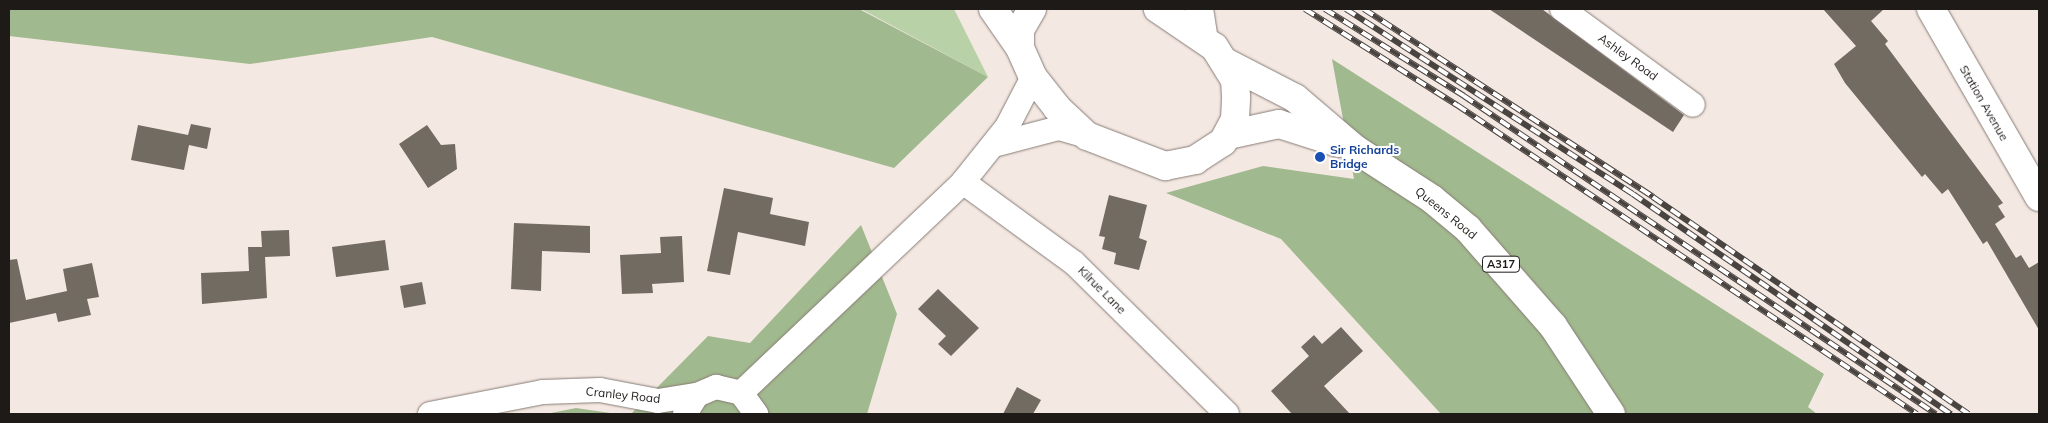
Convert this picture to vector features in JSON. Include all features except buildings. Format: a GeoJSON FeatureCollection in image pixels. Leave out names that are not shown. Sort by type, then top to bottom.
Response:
{"type":"FeatureCollection","features":[{"type":"Feature","properties":{"kind":"main road"},"geometry":{"type":"LineString","coordinates":[[993,9],[1020,48],[1033,77],[1086,136],[1165,166],[1195,160],[1228,135],[1236,97],[1235,80],[1225,62],[1204,39],[1158,9]]}},
{"type":"Feature","properties":{"kind":"main road"},"geometry":{"type":"LineString","coordinates":[[1020,48],[1020,30],[1032,9]]}},
{"type":"Feature","properties":{"kind":"main road"},"geometry":{"type":"LineString","coordinates":[[1199,9],[1204,39]]}},
{"type":"Feature","properties":{"kind":"main road","name":"Station Avenue"},"geometry":{"type":"LineString","coordinates":[[1931,9],[2030,164],[2039,197]]}},
{"type":"Feature","properties":{"kind":"main road","name":"Queens Road"},"geometry":{"type":"LineString","coordinates":[[1225,62],[1295,98],[1355,149],[1432,199],[1468,230],[1553,326],[1611,414]]}},
{"type":"Feature","properties":{"kind":"main road","name":"Queens Road"},"geometry":{"type":"LineString","coordinates":[[1228,135],[1279,124],[1355,149]]}},
{"type":"Feature","properties":{"kind":"street","name":"Ashley Road"},"geometry":{"type":"LineString","coordinates":[[1562,9],[1693,105]]}},
{"type":"Feature","properties":{"kind":"street"},"geometry":{"type":"LineString","coordinates":[[756,414],[741,393],[963,182],[994,144],[1033,77]]}},
{"type":"Feature","properties":{"kind":"street"},"geometry":{"type":"LineString","coordinates":[[994,144],[1059,128],[1086,136]]}},
{"type":"Feature","properties":{"kind":"street","name":"Kilrue Lane"},"geometry":{"type":"LineString","coordinates":[[963,182],[1074,263],[1227,414]]}},
{"type":"Feature","properties":{"kind":"street","name":"Cranley Road"},"geometry":{"type":"LineString","coordinates":[[430,414],[543,392],[600,390],[658,401],[691,404],[716,387],[741,393]]}},
{"type":"Feature","properties":{"kind":"green space"},"geometry":{"type":"Polygon","coordinates":[[[9,9],[859,9],[988,77],[894,168],[432,37],[250,64],[9,36],[9,9]]]}},
{"type":"Feature","properties":{"kind":"green space"},"geometry":{"type":"Polygon","coordinates":[[[859,9],[954,9],[988,77],[863,10],[859,9]]]}},
{"type":"Feature","properties":{"kind":"green space"},"geometry":{"type":"Polygon","coordinates":[[[1332,59],[1824,374],[1808,407],[1817,414],[1441,414],[1281,239],[1166,193],[1263,166],[1354,179],[1332,59]]]}},
{"type":"Feature","properties":{"kind":"green space"},"geometry":{"type":"Polygon","coordinates":[[[861,225],[897,314],[867,414],[631,414],[708,336],[750,343],[861,225]]]}},
{"type":"Feature","properties":{"kind":"green space"},"geometry":{"type":"Polygon","coordinates":[[[576,408],[617,414],[546,414],[576,408]]]}},
{"type":"Feature","properties":{"kind":"railway"},"geometry":{"type":"LineString","coordinates":[[1305,9],[1457,105],[1917,414]]}},
{"type":"Feature","properties":{"kind":"railway"},"geometry":{"type":"LineString","coordinates":[[1325,9],[1464,96],[1936,414]]}},
{"type":"Feature","properties":{"kind":"railway"},"geometry":{"type":"LineString","coordinates":[[1346,9],[1633,194],[1951,414]]}},
{"type":"Feature","properties":{"kind":"railway"},"geometry":{"type":"LineString","coordinates":[[1364,9],[1653,197],[1969,414]]}},
{"type":"Feature","properties":{"kind":"place","name":"Sir Richards Bridge"},"geometry":{"type":"Point","coordinates":[1320,157]}}]}
